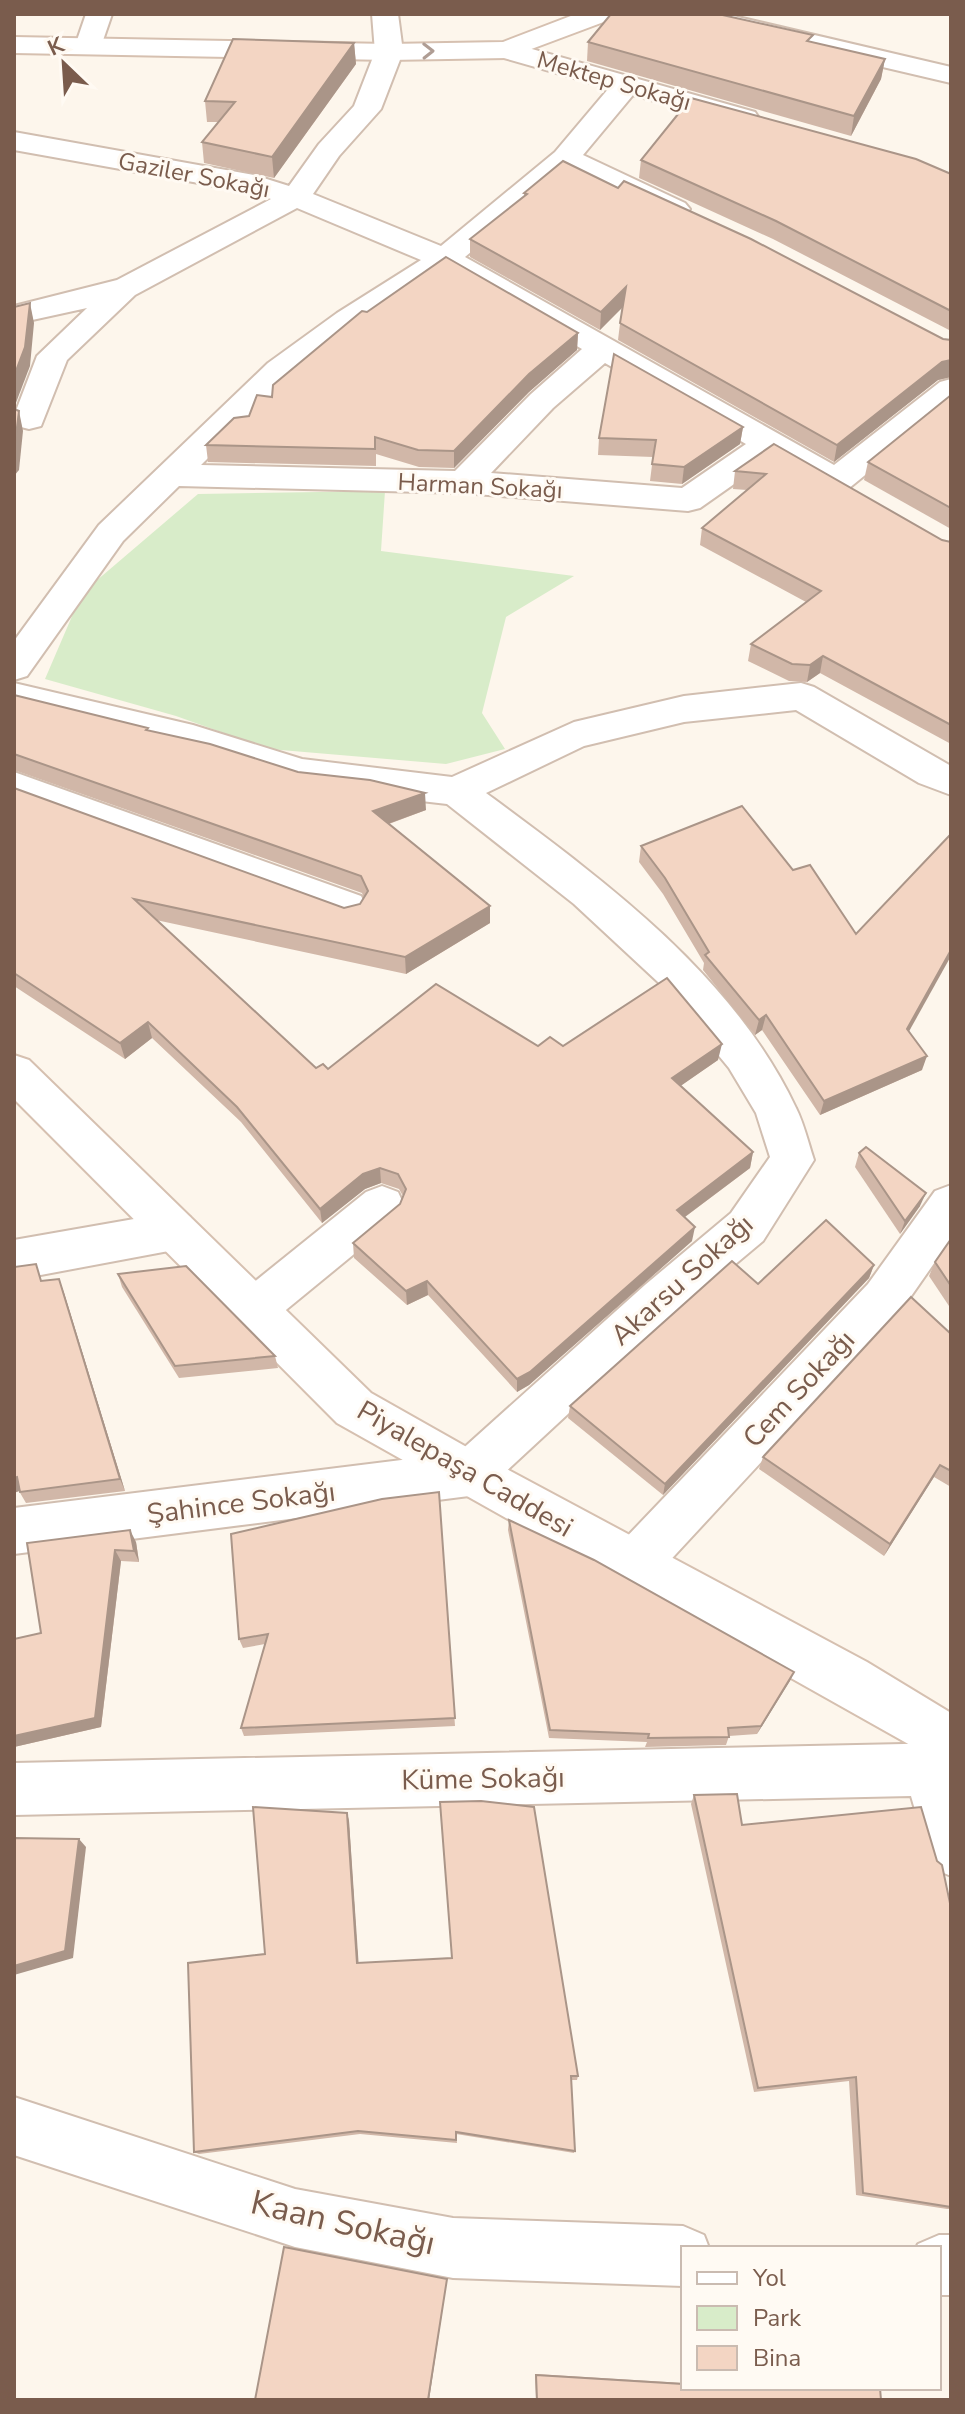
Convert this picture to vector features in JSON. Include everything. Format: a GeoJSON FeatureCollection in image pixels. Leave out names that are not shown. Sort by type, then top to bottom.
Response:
{"type":"FeatureCollection","features":[{"type":"Feature","properties":{"kind":"street"},"geometry":{"type":"LineString","coordinates":[[385,14],[389,52]]}},
{"type":"Feature","properties":{"kind":"street"},"geometry":{"type":"LineString","coordinates":[[14,27],[389,52],[507,50],[600,14]]}},
{"type":"Feature","properties":{"kind":"street"},"geometry":{"type":"LineString","coordinates":[[691,14],[951,75]]}},
{"type":"Feature","properties":{"kind":"street"},"geometry":{"type":"LineString","coordinates":[[14,45],[93,30]]}},
{"type":"Feature","properties":{"kind":"street","name":"Mektep Sokağı"},"geometry":{"type":"LineString","coordinates":[[507,50],[777,127]]}},
{"type":"Feature","properties":{"kind":"street","name":"Gaziler Sokağı"},"geometry":{"type":"LineString","coordinates":[[14,141],[254,184],[296,197],[329,150],[367,109],[389,52]]}},
{"type":"Feature","properties":{"kind":"street"},"geometry":{"type":"LineString","coordinates":[[14,667],[111,533],[279,370],[348,320],[445,258],[565,158],[625,86]]}},
{"type":"Feature","properties":{"kind":"street"},"geometry":{"type":"LineString","coordinates":[[565,158],[698,220]]}},
{"type":"Feature","properties":{"kind":"street"},"geometry":{"type":"LineString","coordinates":[[14,315],[45,310],[128,287],[296,197],[445,258],[849,488],[951,389]]}},
{"type":"Feature","properties":{"kind":"street"},"geometry":{"type":"LineString","coordinates":[[29,419],[53,356],[128,287]]}},
{"type":"Feature","properties":{"kind":"street"},"geometry":{"type":"LineString","coordinates":[[463,482],[542,401],[603,348]]}},
{"type":"Feature","properties":{"kind":"street","name":"Harman Sokağı"},"geometry":{"type":"LineString","coordinates":[[173,475],[463,482],[688,500],[770,443]]}},
{"type":"Feature","properties":{"kind":"street"},"geometry":{"type":"LineString","coordinates":[[14,696],[193,739],[301,773],[456,791],[574,735],[684,709],[801,696],[945,769]]}},
{"type":"Feature","properties":{"kind":"street"},"geometry":{"type":"LineString","coordinates":[[14,786],[347,907]]}},
{"type":"Feature","properties":{"kind":"street","name":"Akarsu Sokağı"},"geometry":{"type":"LineString","coordinates":[[456,791],[543,856],[684,982],[738,1044],[774,1105],[792,1160],[747,1227],[661,1299],[469,1474]]}},
{"type":"Feature","properties":{"kind":"street","name":"Piyalepaşa Caddesi"},"geometry":{"type":"LineString","coordinates":[[14,1072],[354,1408],[469,1474],[849,1680],[944,1760]]}},
{"type":"Feature","properties":{"kind":"street","name":"Cem Sokağı"},"geometry":{"type":"LineString","coordinates":[[634,1564],[884,1298],[951,1204]]}},
{"type":"Feature","properties":{"kind":"street"},"geometry":{"type":"LineString","coordinates":[[254,1309],[382,1205]]}},
{"type":"Feature","properties":{"kind":"street"},"geometry":{"type":"LineString","coordinates":[[14,1260],[174,1231]]}},
{"type":"Feature","properties":{"kind":"street","name":"Şahince Sokağı"},"geometry":{"type":"LineString","coordinates":[[14,1531],[469,1474]]}},
{"type":"Feature","properties":{"kind":"street"},"geometry":{"type":"LineString","coordinates":[[944,1760],[951,1849]]}},
{"type":"Feature","properties":{"kind":"street","name":"Küme Sokağı"},"geometry":{"type":"LineString","coordinates":[[14,1789],[944,1760]]}},
{"type":"Feature","properties":{"kind":"street","name":"Kaan Sokağı"},"geometry":{"type":"LineString","coordinates":[[14,2126],[295,2218],[453,2248],[681,2256]]}},
{"type":"Feature","properties":{"kind":"green space"},"geometry":{"type":"Polygon","coordinates":[[[385,491],[381,551],[574,576],[506,617],[482,713],[505,749],[446,764],[269,749],[176,716],[45,679],[82,593],[198,494],[385,491]]]}},
{"type":"Feature","properties":{"kind":"building"},"geometry":{"type":"Polygon","coordinates":[[[611,14],[718,14],[813,35],[807,41],[885,59],[854,116],[588,42],[611,14]]]}},
{"type":"Feature","properties":{"kind":"building"},"geometry":{"type":"Polygon","coordinates":[[[233,39],[354,43],[272,157],[202,142],[235,102],[205,101],[233,39]]]}},
{"type":"Feature","properties":{"kind":"building"},"geometry":{"type":"Polygon","coordinates":[[[691,98],[916,159],[951,174],[951,311],[776,221],[641,160],[691,98]]]}},
{"type":"Feature","properties":{"kind":"building"},"geometry":{"type":"Polygon","coordinates":[[[563,161],[618,188],[624,181],[751,239],[943,339],[951,340],[951,360],[942,362],[837,445],[620,323],[626,287],[601,312],[470,239],[563,161]]]}},
{"type":"Feature","properties":{"kind":"building"},"geometry":{"type":"Polygon","coordinates":[[[446,257],[578,333],[529,374],[454,451],[418,450],[375,437],[375,449],[206,445],[234,418],[249,416],[257,395],[272,397],[273,385],[362,311],[367,312],[446,257]]]}},
{"type":"Feature","properties":{"kind":"building"},"geometry":{"type":"Polygon","coordinates":[[[30,303],[25,347],[14,376],[14,307],[30,303]]]}},
{"type":"Feature","properties":{"kind":"building"},"geometry":{"type":"Polygon","coordinates":[[[614,354],[743,427],[684,467],[652,464],[656,440],[599,438],[614,354]]]}},
{"type":"Feature","properties":{"kind":"building"},"geometry":{"type":"Polygon","coordinates":[[[951,395],[951,508],[868,462],[951,395]]]}},
{"type":"Feature","properties":{"kind":"building"},"geometry":{"type":"Polygon","coordinates":[[[14,409],[19,411],[14,451],[14,409]]]}},
{"type":"Feature","properties":{"kind":"building"},"geometry":{"type":"Polygon","coordinates":[[[774,444],[942,540],[951,542],[951,725],[823,656],[810,665],[792,664],[751,644],[821,591],[702,528],[766,474],[735,471],[774,444]]]}},
{"type":"Feature","properties":{"kind":"building"},"geometry":{"type":"Polygon","coordinates":[[[14,695],[210,744],[298,772],[370,780],[425,793],[373,811],[490,906],[405,957],[134,899],[316,1068],[323,1064],[328,1069],[436,984],[538,1046],[550,1037],[563,1046],[667,978],[722,1044],[672,1078],[753,1152],[677,1210],[695,1227],[530,1372],[517,1379],[427,1281],[406,1291],[353,1243],[400,1204],[406,1189],[398,1174],[380,1168],[363,1174],[320,1209],[237,1107],[148,1022],[120,1043],[14,973],[14,788],[344,908],[360,904],[368,891],[361,876],[14,754],[14,695]]]}},
{"type":"Feature","properties":{"kind":"building"},"geometry":{"type":"Polygon","coordinates":[[[742,806],[793,870],[810,865],[856,934],[951,837],[951,950],[907,1029],[927,1056],[824,1101],[766,1015],[759,1020],[705,955],[709,952],[665,878],[641,846],[742,806]]]}},
{"type":"Feature","properties":{"kind":"building"},"geometry":{"type":"Polygon","coordinates":[[[866,1147],[926,1193],[905,1221],[859,1153],[866,1147]]]}},
{"type":"Feature","properties":{"kind":"building"},"geometry":{"type":"Polygon","coordinates":[[[826,1220],[874,1265],[665,1484],[570,1406],[732,1261],[758,1284],[826,1220]]]}},
{"type":"Feature","properties":{"kind":"building"},"geometry":{"type":"Polygon","coordinates":[[[951,1239],[951,1286],[935,1262],[951,1239]]]}},
{"type":"Feature","properties":{"kind":"building"},"geometry":{"type":"Polygon","coordinates":[[[36,1264],[41,1281],[59,1279],[120,1479],[20,1492],[17,1477],[14,1478],[14,1267],[36,1264]]]}},
{"type":"Feature","properties":{"kind":"building"},"geometry":{"type":"Polygon","coordinates":[[[186,1266],[275,1356],[175,1366],[118,1274],[186,1266]]]}},
{"type":"Feature","properties":{"kind":"building"},"geometry":{"type":"Polygon","coordinates":[[[911,1297],[951,1334],[951,1471],[940,1465],[890,1544],[763,1457],[911,1297]]]}},
{"type":"Feature","properties":{"kind":"building"},"geometry":{"type":"Polygon","coordinates":[[[439,1492],[455,1718],[241,1728],[268,1634],[239,1639],[231,1534],[382,1499],[439,1492]]]}},
{"type":"Feature","properties":{"kind":"building"},"geometry":{"type":"Polygon","coordinates":[[[509,1520],[594,1560],[794,1672],[761,1726],[728,1728],[729,1737],[648,1738],[649,1734],[550,1730],[509,1520]]]}},
{"type":"Feature","properties":{"kind":"building"},"geometry":{"type":"Polygon","coordinates":[[[130,1530],[134,1551],[115,1550],[95,1718],[14,1736],[14,1639],[41,1633],[27,1543],[130,1530]]]}},
{"type":"Feature","properties":{"kind":"building"},"geometry":{"type":"Polygon","coordinates":[[[737,1794],[742,1825],[921,1807],[937,1861],[942,1865],[951,1908],[951,2207],[863,2193],[856,2077],[758,2088],[694,1795],[737,1794]]]}},
{"type":"Feature","properties":{"kind":"building"},"geometry":{"type":"Polygon","coordinates":[[[481,1801],[534,1807],[578,2076],[571,2076],[575,2151],[456,2132],[456,2140],[358,2131],[194,2152],[188,1963],[265,1954],[253,1807],[347,1813],[357,1963],[452,1958],[440,1802],[481,1801]]]}},
{"type":"Feature","properties":{"kind":"building"},"geometry":{"type":"Polygon","coordinates":[[[14,1838],[79,1839],[65,1951],[14,1966],[14,1838]]]}},
{"type":"Feature","properties":{"kind":"building"},"geometry":{"type":"Polygon","coordinates":[[[284,2247],[447,2279],[428,2400],[255,2400],[284,2247]]]}},
{"type":"Feature","properties":{"kind":"building"},"geometry":{"type":"Polygon","coordinates":[[[536,2375],[681,2384],[681,2390],[880,2390],[881,2400],[537,2400],[536,2375]]]}}]}
